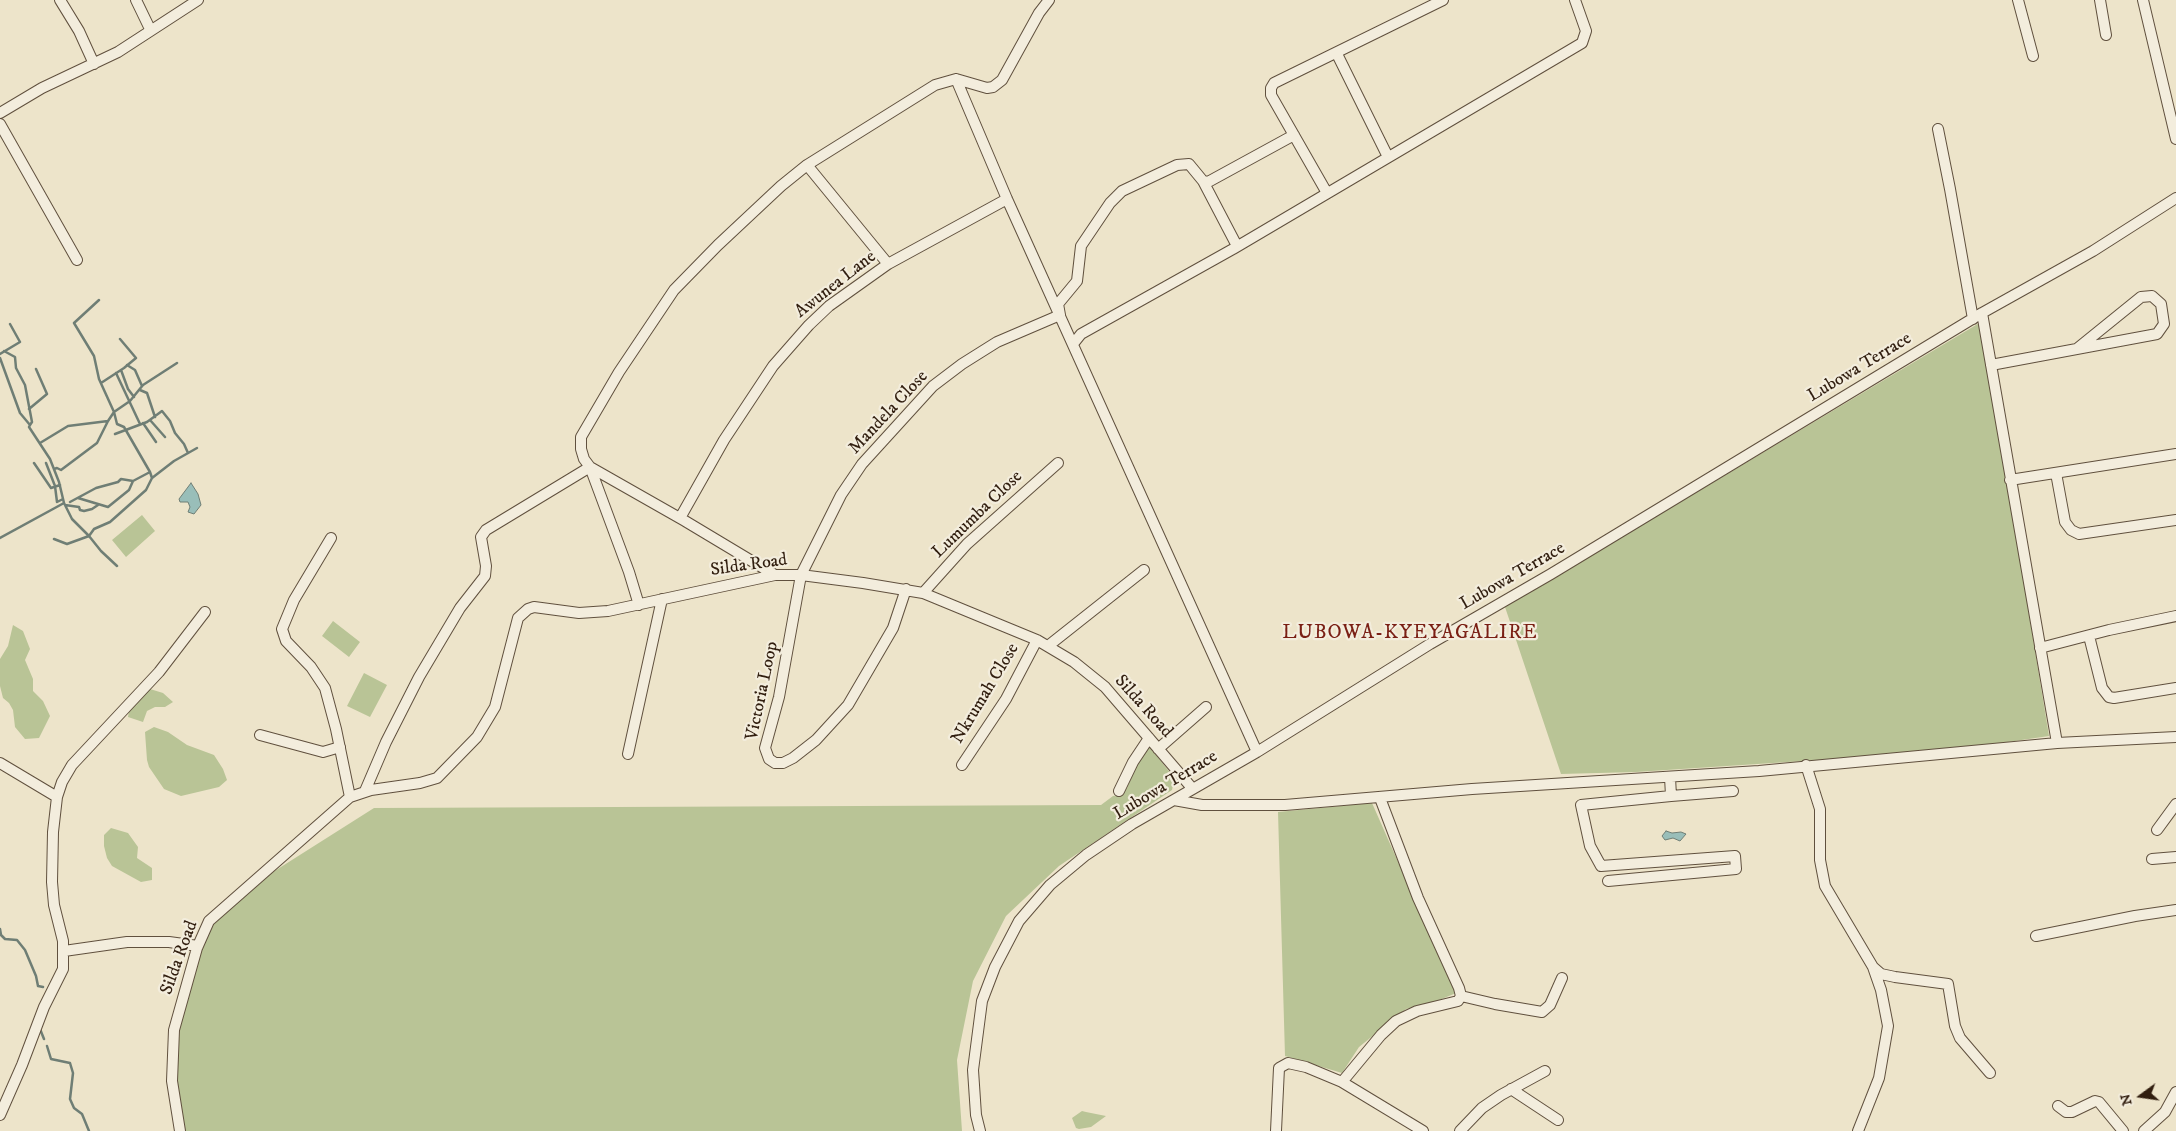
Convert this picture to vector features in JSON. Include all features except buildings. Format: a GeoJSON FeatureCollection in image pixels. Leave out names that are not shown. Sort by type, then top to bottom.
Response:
{"type":"FeatureCollection","features":[{"type":"Feature","properties":{"kind":"street"},"geometry":{"type":"LineString","coordinates":[[60,0],[79,31],[94,64]]}},
{"type":"Feature","properties":{"kind":"street"},"geometry":{"type":"LineString","coordinates":[[136,0],[150,29]]}},
{"type":"Feature","properties":{"kind":"street"},"geometry":{"type":"LineString","coordinates":[[639,605],[629,572],[590,467],[584,459],[581,449],[581,437],[619,372],[674,290],[781,186],[807,165],[925,91],[941,83],[956,79],[987,88],[993,87],[1002,80],[1039,13],[1049,0]]}},
{"type":"Feature","properties":{"kind":"street"},"geometry":{"type":"LineString","coordinates":[[1327,194],[1271,95],[1271,88],[1274,83],[1337,54],[1443,0]]}},
{"type":"Feature","properties":{"kind":"street"},"geometry":{"type":"LineString","coordinates":[[1073,344],[1081,334],[1327,194],[1582,43],[1586,31],[1575,0]]}},
{"type":"Feature","properties":{"kind":"street"},"geometry":{"type":"LineString","coordinates":[[2018,0],[2033,56]]}},
{"type":"Feature","properties":{"kind":"street"},"geometry":{"type":"LineString","coordinates":[[2100,0],[2106,35]]}},
{"type":"Feature","properties":{"kind":"street"},"geometry":{"type":"LineString","coordinates":[[2143,0],[2176,139]]}},
{"type":"Feature","properties":{"kind":"street"},"geometry":{"type":"LineString","coordinates":[[0,113],[42,88],[118,52],[194,1]]}},
{"type":"Feature","properties":{"kind":"street"},"geometry":{"type":"LineString","coordinates":[[1337,54],[1388,157]]}},
{"type":"Feature","properties":{"kind":"street"},"geometry":{"type":"LineString","coordinates":[[956,79],[1007,199],[1257,752]]}},
{"type":"Feature","properties":{"kind":"street"},"geometry":{"type":"LineString","coordinates":[[0,124],[77,260]]}},
{"type":"Feature","properties":{"kind":"street"},"geometry":{"type":"LineString","coordinates":[[1938,129],[1977,316],[1991,364],[2056,743]]}},
{"type":"Feature","properties":{"kind":"street"},"geometry":{"type":"LineString","coordinates":[[1203,181],[1208,182],[1294,135]]}},
{"type":"Feature","properties":{"kind":"street"},"geometry":{"type":"LineString","coordinates":[[1060,315],[1058,304],[1077,281],[1081,246],[1110,203],[1122,191],[1178,165],[1189,164],[1203,181],[1237,246]]}},
{"type":"Feature","properties":{"kind":"street"},"geometry":{"type":"LineString","coordinates":[[807,165],[888,264]]}},
{"type":"Feature","properties":{"kind":"street","name":"Lubowa Terrace"},"geometry":{"type":"LineString","coordinates":[[980,1131],[976,1115],[973,1070],[982,1001],[995,967],[1019,921],[1050,885],[1086,855],[1132,824],[1257,752],[1422,649],[1551,574],[1977,316],[2093,251],[2176,198]]}},
{"type":"Feature","properties":{"kind":"street","name":"Awunea Lane"},"geometry":{"type":"LineString","coordinates":[[680,518],[724,440],[773,366],[809,325],[829,306],[888,264],[1007,199]]}},
{"type":"Feature","properties":{"kind":"street"},"geometry":{"type":"LineString","coordinates":[[1991,364],[2157,334],[2164,324],[2161,304],[2152,296],[2141,297],[2078,348]]}},
{"type":"Feature","properties":{"kind":"street","name":"Mandela Close"},"geometry":{"type":"LineString","coordinates":[[801,575],[841,495],[862,464],[933,386],[962,364],[997,342],[1060,315]]}},
{"type":"Feature","properties":{"kind":"street"},"geometry":{"type":"LineString","coordinates":[[2010,480],[2176,454]]}},
{"type":"Feature","properties":{"kind":"street","name":"Lumumba Close"},"geometry":{"type":"LineString","coordinates":[[923,593],[968,544],[1058,463]]}},
{"type":"Feature","properties":{"kind":"street"},"geometry":{"type":"LineString","coordinates":[[590,467],[775,575]]}},
{"type":"Feature","properties":{"kind":"street"},"geometry":{"type":"LineString","coordinates":[[365,791],[390,734],[419,677],[460,608],[485,576],[486,566],[481,537],[486,530],[590,467]]}},
{"type":"Feature","properties":{"kind":"street"},"geometry":{"type":"LineString","coordinates":[[2056,473],[2065,522],[2071,530],[2079,534],[2176,520]]}},
{"type":"Feature","properties":{"kind":"street"},"geometry":{"type":"LineString","coordinates":[[331,538],[294,600],[282,630],[286,641],[312,667],[325,688],[350,796]]}},
{"type":"Feature","properties":{"kind":"street"},"geometry":{"type":"LineString","coordinates":[[1048,646],[1144,570]]}},
{"type":"Feature","properties":{"kind":"street","name":"Silda Road"},"geometry":{"type":"LineString","coordinates":[[180,1131],[172,1081],[173,1038],[198,946],[207,925],[350,796],[365,791],[437,778],[477,737],[495,707],[518,618],[528,609],[534,607],[579,613],[608,611],[775,575],[801,575],[923,593],[1037,640],[1074,662],[1105,687],[1192,788]]}},
{"type":"Feature","properties":{"kind":"street","name":"Victoria Loop"},"geometry":{"type":"LineString","coordinates":[[801,575],[779,697],[765,748],[769,759],[776,763],[783,763],[793,758],[816,740],[848,705],[893,628],[906,589]]}},
{"type":"Feature","properties":{"kind":"street"},"geometry":{"type":"LineString","coordinates":[[628,754],[662,598]]}},
{"type":"Feature","properties":{"kind":"street"},"geometry":{"type":"LineString","coordinates":[[0,1115],[22,1065],[44,1007],[61,975],[64,952],[52,882],[53,832],[57,797],[62,782],[72,765],[159,672],[205,612]]}},
{"type":"Feature","properties":{"kind":"street"},"geometry":{"type":"LineString","coordinates":[[2040,648],[2109,630],[2176,616]]}},
{"type":"Feature","properties":{"kind":"street"},"geometry":{"type":"LineString","coordinates":[[2089,636],[2102,688],[2109,697],[2114,698],[2176,688]]}},
{"type":"Feature","properties":{"kind":"street","name":"Nkrumah Close"},"geometry":{"type":"LineString","coordinates":[[962,765],[1006,698],[1037,640]]}},
{"type":"Feature","properties":{"kind":"street"},"geometry":{"type":"LineString","coordinates":[[1158,749],[1206,708]]}},
{"type":"Feature","properties":{"kind":"street"},"geometry":{"type":"LineString","coordinates":[[260,735],[323,752],[340,747]]}},
{"type":"Feature","properties":{"kind":"street"},"geometry":{"type":"LineString","coordinates":[[1174,800],[1202,805],[1275,805],[1380,798],[1472,789],[1670,777],[2056,743],[2176,737]]}},
{"type":"Feature","properties":{"kind":"street"},"geometry":{"type":"LineString","coordinates":[[1119,791],[1133,762],[1149,738]]}},
{"type":"Feature","properties":{"kind":"street"},"geometry":{"type":"LineString","coordinates":[[0,764],[57,797]]}},
{"type":"Feature","properties":{"kind":"street"},"geometry":{"type":"LineString","coordinates":[[1806,765],[1820,809],[1820,860],[1825,886],[1873,967],[1886,1011],[1888,1037],[1879,1078],[1858,1131]]}},
{"type":"Feature","properties":{"kind":"street"},"geometry":{"type":"LineString","coordinates":[[1670,777],[1670,796]]}},
{"type":"Feature","properties":{"kind":"street"},"geometry":{"type":"LineString","coordinates":[[1608,881],[1736,869],[1735,856],[1601,866],[1590,846],[1581,806],[1733,791]]}},
{"type":"Feature","properties":{"kind":"street"},"geometry":{"type":"LineString","coordinates":[[1342,1082],[1380,1034],[1396,1021],[1417,1011],[1458,1001],[1461,996],[1418,898],[1380,798]]}},
{"type":"Feature","properties":{"kind":"street"},"geometry":{"type":"LineString","coordinates":[[2157,830],[2176,804]]}},
{"type":"Feature","properties":{"kind":"street"},"geometry":{"type":"LineString","coordinates":[[2152,859],[2176,857]]}},
{"type":"Feature","properties":{"kind":"street"},"geometry":{"type":"LineString","coordinates":[[2036,936],[2135,916],[2176,910]]}},
{"type":"Feature","properties":{"kind":"street"},"geometry":{"type":"LineString","coordinates":[[64,952],[127,942],[169,942],[198,946]]}},
{"type":"Feature","properties":{"kind":"street"},"geometry":{"type":"LineString","coordinates":[[1873,967],[1881,974],[1895,978],[1948,984],[1960,1038],[1990,1073]]}},
{"type":"Feature","properties":{"kind":"street"},"geometry":{"type":"LineString","coordinates":[[1461,996],[1542,1012],[1550,1005],[1562,978]]}},
{"type":"Feature","properties":{"kind":"street"},"geometry":{"type":"LineString","coordinates":[[1276,1131],[1279,1068],[1281,1065],[1288,1063],[1306,1066],[1342,1082],[1416,1129]]}},
{"type":"Feature","properties":{"kind":"street"},"geometry":{"type":"LineString","coordinates":[[1460,1131],[1482,1108],[1511,1089],[1545,1071]]}},
{"type":"Feature","properties":{"kind":"street"},"geometry":{"type":"LineString","coordinates":[[1511,1089],[1558,1120]]}},
{"type":"Feature","properties":{"kind":"street"},"geometry":{"type":"LineString","coordinates":[[2144,1131],[2165,1112],[2176,1092]]}},
{"type":"Feature","properties":{"kind":"street"},"geometry":{"type":"LineString","coordinates":[[2058,1106],[2066,1112],[2072,1112],[2099,1102],[2123,1131]]}},
{"type":"Feature","properties":{"kind":"green space"},"geometry":{"type":"Polygon","coordinates":[[[1981,322],[2049,736],[1967,748],[1879,756],[1636,772],[1561,774],[1505,607],[1981,322]]]}},
{"type":"Feature","properties":{"kind":"green space"},"geometry":{"type":"Polygon","coordinates":[[[142,515],[155,531],[126,557],[112,540],[142,515]]]}},
{"type":"Feature","properties":{"kind":"green space"},"geometry":{"type":"Polygon","coordinates":[[[333,621],[360,642],[349,657],[322,636],[333,621]]]}},
{"type":"Feature","properties":{"kind":"green space"},"geometry":{"type":"Polygon","coordinates":[[[13,625],[23,631],[30,649],[25,660],[33,679],[33,691],[43,701],[50,716],[39,738],[25,739],[15,727],[13,710],[3,698],[0,686],[0,659],[8,646],[13,625]]]}},
{"type":"Feature","properties":{"kind":"green space"},"geometry":{"type":"Polygon","coordinates":[[[364,673],[387,685],[370,717],[347,706],[364,673]]]}},
{"type":"Feature","properties":{"kind":"green space"},"geometry":{"type":"Polygon","coordinates":[[[150,689],[163,693],[173,702],[165,707],[155,707],[147,711],[143,722],[128,717],[129,711],[150,689]]]}},
{"type":"Feature","properties":{"kind":"green space"},"geometry":{"type":"Polygon","coordinates":[[[154,727],[168,732],[187,745],[214,755],[223,769],[227,780],[219,787],[181,796],[164,789],[149,767],[147,760],[145,732],[154,727]]]}},
{"type":"Feature","properties":{"kind":"green space"},"geometry":{"type":"Polygon","coordinates":[[[1148,745],[1172,775],[1174,781],[1172,790],[1059,866],[1006,916],[973,981],[957,1060],[962,1131],[183,1131],[175,1078],[181,1020],[209,924],[273,872],[374,808],[1101,805],[1113,796],[1122,795],[1148,745]]]}},
{"type":"Feature","properties":{"kind":"green space"},"geometry":{"type":"Polygon","coordinates":[[[1372,803],[1456,993],[1437,1001],[1406,1009],[1359,1047],[1342,1073],[1285,1056],[1278,812],[1372,803]]]}},
{"type":"Feature","properties":{"kind":"green space"},"geometry":{"type":"Polygon","coordinates":[[[111,828],[128,833],[138,847],[137,858],[152,868],[152,880],[141,882],[112,866],[107,858],[104,846],[104,835],[111,828]]]}},
{"type":"Feature","properties":{"kind":"green space"},"geometry":{"type":"Polygon","coordinates":[[[1082,1111],[1106,1116],[1091,1127],[1079,1129],[1076,1128],[1072,1118],[1082,1111]]]}},
{"type":"Feature","properties":{"kind":"water"},"geometry":{"type":"Polygon","coordinates":[[[191,483],[198,494],[201,505],[194,514],[188,512],[190,507],[188,502],[180,502],[179,499],[191,483]]]}},
{"type":"Feature","properties":{"kind":"water"},"geometry":{"type":"Polygon","coordinates":[[[1666,831],[1686,834],[1680,841],[1673,838],[1665,840],[1662,836],[1666,831]]]}},
{"type":"Feature","properties":{"kind":"waterway"},"geometry":{"type":"LineString","coordinates":[[99,300],[74,323],[94,356],[99,379],[114,412],[117,424],[124,427],[150,472]]}},
{"type":"Feature","properties":{"kind":"waterway"},"geometry":{"type":"LineString","coordinates":[[0,354],[20,342],[10,324]]}},
{"type":"Feature","properties":{"kind":"waterway"},"geometry":{"type":"LineString","coordinates":[[101,383],[136,358],[120,339]]}},
{"type":"Feature","properties":{"kind":"waterway"},"geometry":{"type":"LineString","coordinates":[[4,351],[15,357],[16,368],[25,385],[32,422],[30,425]]}},
{"type":"Feature","properties":{"kind":"waterway"},"geometry":{"type":"LineString","coordinates":[[0,358],[20,413],[30,425],[29,427],[50,459],[59,482],[64,503]]}},
{"type":"Feature","properties":{"kind":"waterway"},"geometry":{"type":"LineString","coordinates":[[54,469],[61,470],[97,443],[114,412],[130,401],[143,385],[177,363]]}},
{"type":"Feature","properties":{"kind":"waterway"},"geometry":{"type":"LineString","coordinates":[[127,365],[135,370],[142,386]]}},
{"type":"Feature","properties":{"kind":"waterway"},"geometry":{"type":"LineString","coordinates":[[29,409],[47,394],[36,369]]}},
{"type":"Feature","properties":{"kind":"waterway"},"geometry":{"type":"LineString","coordinates":[[121,370],[128,389],[134,397]]}},
{"type":"Feature","properties":{"kind":"waterway"},"geometry":{"type":"LineString","coordinates":[[116,373],[140,424]]}},
{"type":"Feature","properties":{"kind":"waterway"},"geometry":{"type":"LineString","coordinates":[[140,390],[147,393],[155,417]]}},
{"type":"Feature","properties":{"kind":"waterway"},"geometry":{"type":"LineString","coordinates":[[115,434],[147,422],[162,411],[170,421],[175,433],[184,444],[188,453]]}},
{"type":"Feature","properties":{"kind":"waterway"},"geometry":{"type":"LineString","coordinates":[[150,420],[165,437]]}},
{"type":"Feature","properties":{"kind":"waterway"},"geometry":{"type":"LineString","coordinates":[[40,443],[68,426],[108,421]]}},
{"type":"Feature","properties":{"kind":"waterway"},"geometry":{"type":"LineString","coordinates":[[143,423],[156,442]]}},
{"type":"Feature","properties":{"kind":"waterway"},"geometry":{"type":"LineString","coordinates":[[0,538],[64,503],[72,519],[89,536],[94,529],[110,522],[146,490],[152,478],[174,461],[197,448]]}},
{"type":"Feature","properties":{"kind":"waterway"},"geometry":{"type":"LineString","coordinates":[[34,463],[51,488],[60,485]]}},
{"type":"Feature","properties":{"kind":"waterway"},"geometry":{"type":"LineString","coordinates":[[46,463],[55,486],[57,502],[63,499]]}},
{"type":"Feature","properties":{"kind":"waterway"},"geometry":{"type":"LineString","coordinates":[[70,502],[96,488],[118,482],[121,479],[133,481],[150,472],[152,478]]}},
{"type":"Feature","properties":{"kind":"waterway"},"geometry":{"type":"LineString","coordinates":[[78,498],[108,507],[129,490],[133,481]]}},
{"type":"Feature","properties":{"kind":"waterway"},"geometry":{"type":"LineString","coordinates":[[65,505],[79,507],[80,510],[84,511],[98,505]]}},
{"type":"Feature","properties":{"kind":"waterway"},"geometry":{"type":"LineString","coordinates":[[54,539],[67,544],[89,536],[117,566]]}},
{"type":"Feature","properties":{"kind":"waterway"},"geometry":{"type":"LineString","coordinates":[[0,929],[1,935],[5,939],[17,940],[25,950],[36,976],[38,986],[43,987]]}},
{"type":"Feature","properties":{"kind":"waterway"},"geometry":{"type":"LineString","coordinates":[[40,1029],[44,1039]]}},
{"type":"Feature","properties":{"kind":"waterway"},"geometry":{"type":"LineString","coordinates":[[47,1046],[51,1059],[70,1063],[73,1073],[70,1099],[74,1108],[82,1114],[89,1131]]}},
{"type":"Feature","properties":{"kind":"district","name":"LUBOWA-KYEYAGALIRE"},"geometry":{"type":"Point","coordinates":[1410,634]}}]}
